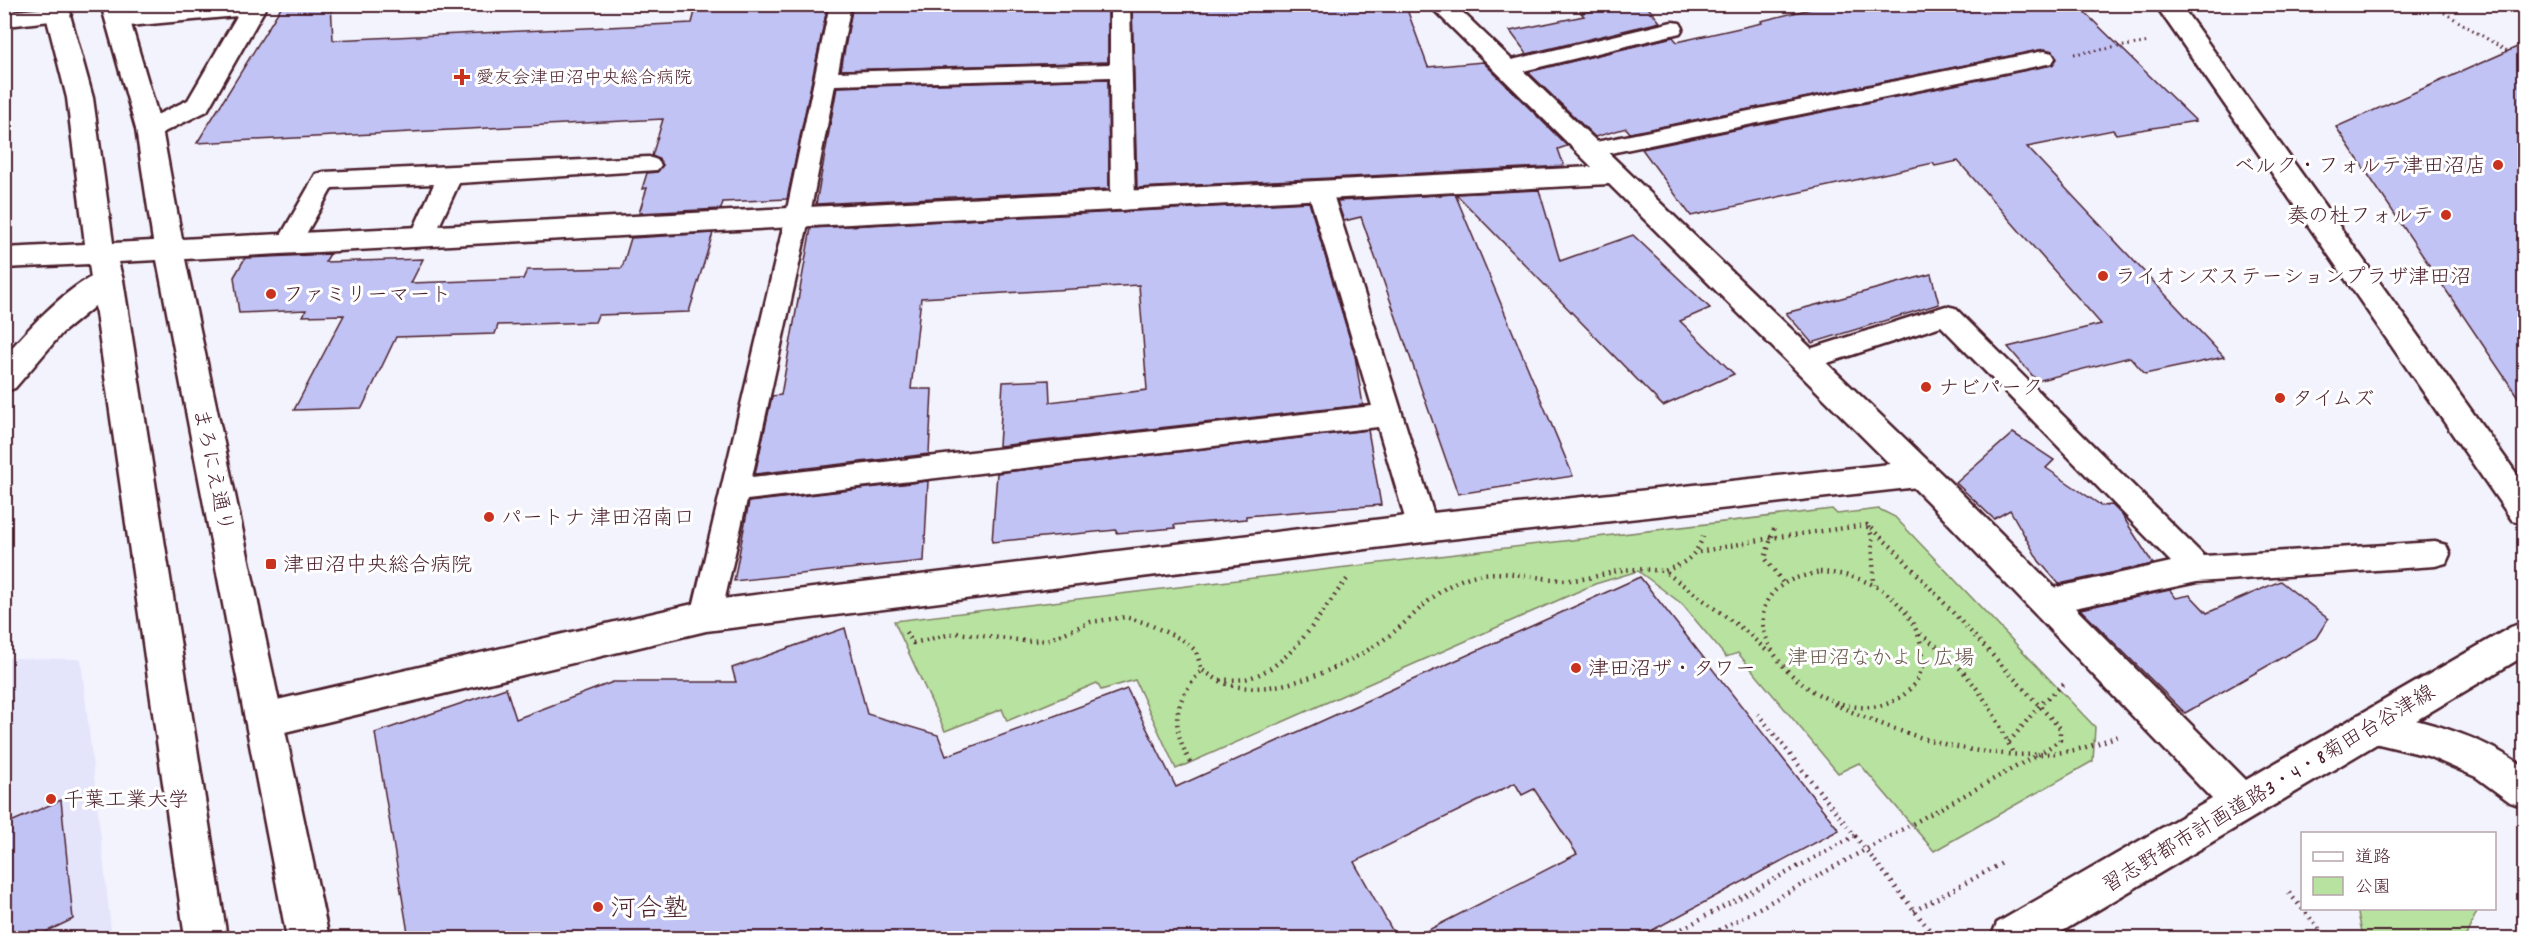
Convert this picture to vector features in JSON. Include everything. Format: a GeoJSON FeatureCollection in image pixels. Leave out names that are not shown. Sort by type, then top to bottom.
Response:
{"type":"FeatureCollection","features":[{"type":"Feature","properties":{"kind":"street"},"geometry":{"type":"LineString","coordinates":[[115,12],[280,4]]}},
{"type":"Feature","properties":{"kind":"street"},"geometry":{"type":"LineString","coordinates":[[1440,4],[1806,360],[1917,474],[1940,493],[2242,803]]}},
{"type":"Feature","properties":{"kind":"street"},"geometry":{"type":"LineString","coordinates":[[2167,4],[2524,510]]}},
{"type":"Feature","properties":{"kind":"street"},"geometry":{"type":"LineString","coordinates":[[149,129],[198,105],[254,6]]}},
{"type":"Feature","properties":{"kind":"street"},"geometry":{"type":"LineString","coordinates":[[5,17],[57,9],[72,57],[206,939]]}},
{"type":"Feature","properties":{"kind":"street","name":"まろにえ通り"},"geometry":{"type":"LineString","coordinates":[[115,12],[149,129],[169,250],[308,939]]}},
{"type":"Feature","properties":{"kind":"street"},"geometry":{"type":"LineString","coordinates":[[4,258],[104,267],[169,250],[1617,175]]}},
{"type":"Feature","properties":{"kind":"street"},"geometry":{"type":"LineString","coordinates":[[4,380],[24,353],[104,267]]}},
{"type":"Feature","properties":{"kind":"street"},"geometry":{"type":"LineString","coordinates":[[264,720],[706,616],[1423,528],[1917,474]]}},
{"type":"Feature","properties":{"kind":"street","name":"習志野都市計画道路3・4・8菊田台谷津線"},"geometry":{"type":"LineString","coordinates":[[2012,939],[2524,638]]}},
{"type":"Feature","properties":{"kind":"street"},"geometry":{"type":"LineString","coordinates":[[2371,727],[2431,739],[2490,764],[2524,789]]}},
{"type":"Feature","properties":{"kind":"lane"},"geometry":{"type":"LineString","coordinates":[[706,616],[797,219],[842,4]]}},
{"type":"Feature","properties":{"kind":"lane"},"geometry":{"type":"LineString","coordinates":[[1120,4],[1123,201]]}},
{"type":"Feature","properties":{"kind":"lane"},"geometry":{"type":"LineString","coordinates":[[1507,68],[1672,28]]}},
{"type":"Feature","properties":{"kind":"lane"},"geometry":{"type":"LineString","coordinates":[[1592,150],[2044,58]]}},
{"type":"Feature","properties":{"kind":"lane"},"geometry":{"type":"LineString","coordinates":[[826,79],[1121,70]]}},
{"type":"Feature","properties":{"kind":"lane"},"geometry":{"type":"LineString","coordinates":[[288,244],[324,180],[450,176],[649,165]]}},
{"type":"Feature","properties":{"kind":"lane"},"geometry":{"type":"LineString","coordinates":[[422,237],[450,176]]}},
{"type":"Feature","properties":{"kind":"lane"},"geometry":{"type":"LineString","coordinates":[[1320,191],[1423,528]]}},
{"type":"Feature","properties":{"kind":"lane"},"geometry":{"type":"LineString","coordinates":[[1806,360],[1946,315],[2197,569]]}},
{"type":"Feature","properties":{"kind":"lane"},"geometry":{"type":"LineString","coordinates":[[735,490],[1388,415]]}},
{"type":"Feature","properties":{"kind":"lane"},"geometry":{"type":"LineString","coordinates":[[2046,601],[2197,569],[2434,554]]}},
{"type":"Feature","properties":{"kind":"path"},"geometry":{"type":"LineString","coordinates":[[2430,4],[2507,51]]}},
{"type":"Feature","properties":{"kind":"path"},"geometry":{"type":"LineString","coordinates":[[2044,58],[2156,41]]}},
{"type":"Feature","properties":{"kind":"path"},"geometry":{"type":"LineString","coordinates":[[1867,525],[1872,536],[1874,585]]}},
{"type":"Feature","properties":{"kind":"path"},"geometry":{"type":"LineString","coordinates":[[904,628],[913,643],[956,633],[1026,641],[1047,639],[1103,619],[1125,617],[1146,623],[1185,641],[1196,651],[1202,670],[1217,680],[1236,687],[1267,687],[1319,674],[1390,635],[1446,588],[1467,578],[1504,574],[1568,581],[1590,579],[1623,570],[1664,571],[1683,564],[1699,552],[1770,538],[1867,525],[1894,549],[2040,705],[2060,728],[2060,740],[2041,753],[1705,939]]}},
{"type":"Feature","properties":{"kind":"path"},"geometry":{"type":"LineString","coordinates":[[1776,526],[1765,558],[1783,583]]}},
{"type":"Feature","properties":{"kind":"path"},"geometry":{"type":"LineString","coordinates":[[1699,552],[1704,533]]}},
{"type":"Feature","properties":{"kind":"path"},"geometry":{"type":"LineString","coordinates":[[1664,571],[1748,633],[1774,658],[1787,675],[1815,694],[1912,735],[1992,754],[2013,754],[2062,752],[2128,732]]}},
{"type":"Feature","properties":{"kind":"path"},"geometry":{"type":"LineString","coordinates":[[1217,680],[1252,677],[1281,658],[1308,630],[1326,602],[1348,578],[1350,572]]}},
{"type":"Feature","properties":{"kind":"path"},"geometry":{"type":"LineString","coordinates":[[1774,658],[1765,639],[1762,620],[1771,596],[1783,583],[1800,575],[1820,572],[1841,573],[1874,585],[1902,606],[1923,643],[1921,672],[1903,696],[1883,704],[1859,707],[1835,702],[1815,694]]}},
{"type":"Feature","properties":{"kind":"path"},"geometry":{"type":"LineString","coordinates":[[1919,633],[1945,649],[1967,671],[1984,695],[2013,754]]}},
{"type":"Feature","properties":{"kind":"path"},"geometry":{"type":"LineString","coordinates":[[1190,762],[1176,734],[1175,718],[1180,699],[1189,682],[1202,670]]}},
{"type":"Feature","properties":{"kind":"path"},"geometry":{"type":"LineString","coordinates":[[2008,743],[2040,705],[2075,676]]}},
{"type":"Feature","properties":{"kind":"path"},"geometry":{"type":"LineString","coordinates":[[1758,714],[1936,939]]}},
{"type":"Feature","properties":{"kind":"path"},"geometry":{"type":"LineString","coordinates":[[1665,939],[1855,836]]}},
{"type":"Feature","properties":{"kind":"path"},"geometry":{"type":"LineString","coordinates":[[1914,911],[2004,862]]}},
{"type":"Feature","properties":{"kind":"path"},"geometry":{"type":"LineString","coordinates":[[2289,893],[2301,908]]}},
{"type":"Feature","properties":{"kind":"path"},"geometry":{"type":"LineString","coordinates":[[2303,910],[2327,939]]}},
{"type":"Feature","properties":{"kind":"shaded area","name":"千葉工業大学"},"geometry":{"type":"Polygon","coordinates":[[[5,658],[81,659],[112,938],[5,938],[5,658]]]}},
{"type":"Feature","properties":{"kind":"green space","name":"津田沼なかよし広場"},"geometry":{"type":"Polygon","coordinates":[[[1832,509],[1837,514],[1879,509],[1895,517],[2095,727],[2093,761],[1934,851],[1859,763],[1838,773],[1738,653],[1726,657],[1682,604],[1638,571],[1595,584],[1176,769],[1135,680],[1101,690],[1097,683],[1007,721],[1002,709],[945,731],[894,621],[1832,509]]]}},
{"type":"Feature","properties":{"kind":"green space"},"geometry":{"type":"Polygon","coordinates":[[[2357,910],[2478,910],[2465,938],[2368,938],[2362,932],[2357,910]]]}},
{"type":"Feature","properties":{"kind":"building"},"geometry":{"type":"Polygon","coordinates":[[[283,4],[331,4],[333,40],[692,23],[697,4],[828,4],[787,199],[723,202],[721,209],[639,213],[647,188],[642,189],[647,173],[657,172],[663,165],[659,159],[652,156],[663,119],[197,143],[283,4]]]}},
{"type":"Feature","properties":{"kind":"building"},"geometry":{"type":"Polygon","coordinates":[[[853,4],[1108,4],[1108,62],[841,70],[853,4]]]}},
{"type":"Feature","properties":{"kind":"building"},"geometry":{"type":"Polygon","coordinates":[[[1132,4],[1289,4],[1289,9],[1405,4],[1428,67],[1483,62],[1567,146],[1558,149],[1564,166],[1137,188],[1132,4]]]}},
{"type":"Feature","properties":{"kind":"building"},"geometry":{"type":"Polygon","coordinates":[[[1628,4],[1645,4],[1660,22],[1527,54],[1510,31],[1584,16],[1581,13],[1628,4]]]}},
{"type":"Feature","properties":{"kind":"building"},"geometry":{"type":"Polygon","coordinates":[[[1831,4],[2076,4],[2196,121],[2116,134],[2113,130],[2027,147],[2224,357],[2145,374],[2130,357],[2037,381],[2008,347],[2101,324],[1958,161],[1935,166],[1933,163],[1691,216],[1642,149],[2052,65],[2057,59],[2053,51],[2044,49],[1630,133],[1626,128],[1595,137],[1528,72],[1673,37],[1677,42],[1762,23],[1761,21],[1831,4]]]}},
{"type":"Feature","properties":{"kind":"building"},"geometry":{"type":"Polygon","coordinates":[[[2524,44],[2524,406],[2336,127],[2524,44]]]}},
{"type":"Feature","properties":{"kind":"building"},"geometry":{"type":"Polygon","coordinates":[[[1108,79],[1109,189],[816,204],[837,87],[1108,79]]]}},
{"type":"Feature","properties":{"kind":"building"},"geometry":{"type":"Polygon","coordinates":[[[1539,190],[1560,261],[1633,235],[1710,308],[1680,321],[1734,374],[1663,406],[1456,194],[1539,190]]]}},
{"type":"Feature","properties":{"kind":"building"},"geometry":{"type":"Polygon","coordinates":[[[1455,194],[1573,476],[1458,494],[1361,217],[1344,221],[1337,201],[1455,194]]]}},
{"type":"Feature","properties":{"kind":"building"},"geometry":{"type":"Polygon","coordinates":[[[1309,202],[1355,356],[1363,405],[999,446],[1003,382],[1049,380],[1050,402],[1147,390],[1139,285],[921,298],[911,389],[932,389],[929,454],[755,474],[772,396],[781,395],[811,228],[1309,202]]]}},
{"type":"Feature","properties":{"kind":"building"},"geometry":{"type":"Polygon","coordinates":[[[713,233],[689,312],[598,315],[595,322],[498,325],[495,334],[396,337],[362,408],[294,410],[344,315],[303,316],[306,310],[239,313],[234,277],[245,258],[330,254],[325,262],[423,259],[411,283],[523,279],[527,270],[622,268],[631,238],[713,233]]]}},
{"type":"Feature","properties":{"kind":"building"},"geometry":{"type":"Polygon","coordinates":[[[1931,274],[1939,304],[1812,343],[1786,313],[1931,274]]]}},
{"type":"Feature","properties":{"kind":"building"},"geometry":{"type":"Polygon","coordinates":[[[1368,430],[1381,505],[1246,516],[1246,519],[1174,525],[1175,528],[1116,533],[1116,530],[992,542],[997,473],[1368,430]]]}},
{"type":"Feature","properties":{"kind":"building"},"geometry":{"type":"Polygon","coordinates":[[[2013,433],[2054,460],[2046,468],[2102,506],[2112,505],[2122,515],[2153,564],[2059,584],[2039,561],[2010,510],[1994,519],[1956,483],[2013,433]]]}},
{"type":"Feature","properties":{"kind":"building"},"geometry":{"type":"Polygon","coordinates":[[[928,481],[924,561],[734,581],[749,502],[928,481]]]}},
{"type":"Feature","properties":{"kind":"building"},"geometry":{"type":"Polygon","coordinates":[[[1640,577],[1839,830],[1636,939],[1411,939],[1577,854],[1534,789],[1522,795],[1515,783],[1354,862],[1397,939],[409,939],[375,733],[506,688],[516,719],[613,682],[736,682],[732,668],[845,628],[867,714],[938,735],[946,756],[1127,689],[1176,787],[1640,577]]]}},
{"type":"Feature","properties":{"kind":"building"},"geometry":{"type":"Polygon","coordinates":[[[2280,581],[2328,619],[2316,638],[2185,713],[2080,609],[2170,590],[2176,598],[2190,595],[2207,613],[2280,581]]]}},
{"type":"Feature","properties":{"kind":"building"},"geometry":{"type":"Polygon","coordinates":[[[61,800],[73,919],[31,939],[4,939],[4,825],[61,800]]]}},
{"type":"Feature","properties":{"kind":"place","name":"愛友会津田沼中央総合病院"},"geometry":{"type":"Point","coordinates":[462,77]}},
{"type":"Feature","properties":{"kind":"place","name":"ベルク・フォルテ津田沼店"},"geometry":{"type":"Point","coordinates":[2498,165]}},
{"type":"Feature","properties":{"kind":"place","name":"奏の杜フォルテ"},"geometry":{"type":"Point","coordinates":[2446,215]}},
{"type":"Feature","properties":{"kind":"place","name":"ライオンズステーションプラザ津田沼"},"geometry":{"type":"Point","coordinates":[2103,276]}},
{"type":"Feature","properties":{"kind":"place","name":"ファミリーマート"},"geometry":{"type":"Point","coordinates":[271,294]}},
{"type":"Feature","properties":{"kind":"place","name":"ナビパーク"},"geometry":{"type":"Point","coordinates":[1926,387]}},
{"type":"Feature","properties":{"kind":"place","name":"タイムズ"},"geometry":{"type":"Point","coordinates":[2280,398]}},
{"type":"Feature","properties":{"kind":"place","name":"パートナ 津田沼南口"},"geometry":{"type":"Point","coordinates":[489,517]}},
{"type":"Feature","properties":{"kind":"place","name":"津田沼中央総合病院"},"geometry":{"type":"Point","coordinates":[271,564]}},
{"type":"Feature","properties":{"kind":"place","name":"津田沼ザ・タワー"},"geometry":{"type":"Point","coordinates":[1576,668]}},
{"type":"Feature","properties":{"kind":"place","name":"千葉工業大学"},"geometry":{"type":"Point","coordinates":[51,799]}},
{"type":"Feature","properties":{"kind":"place","name":"河合塾"},"geometry":{"type":"Point","coordinates":[598,907]}}]}
